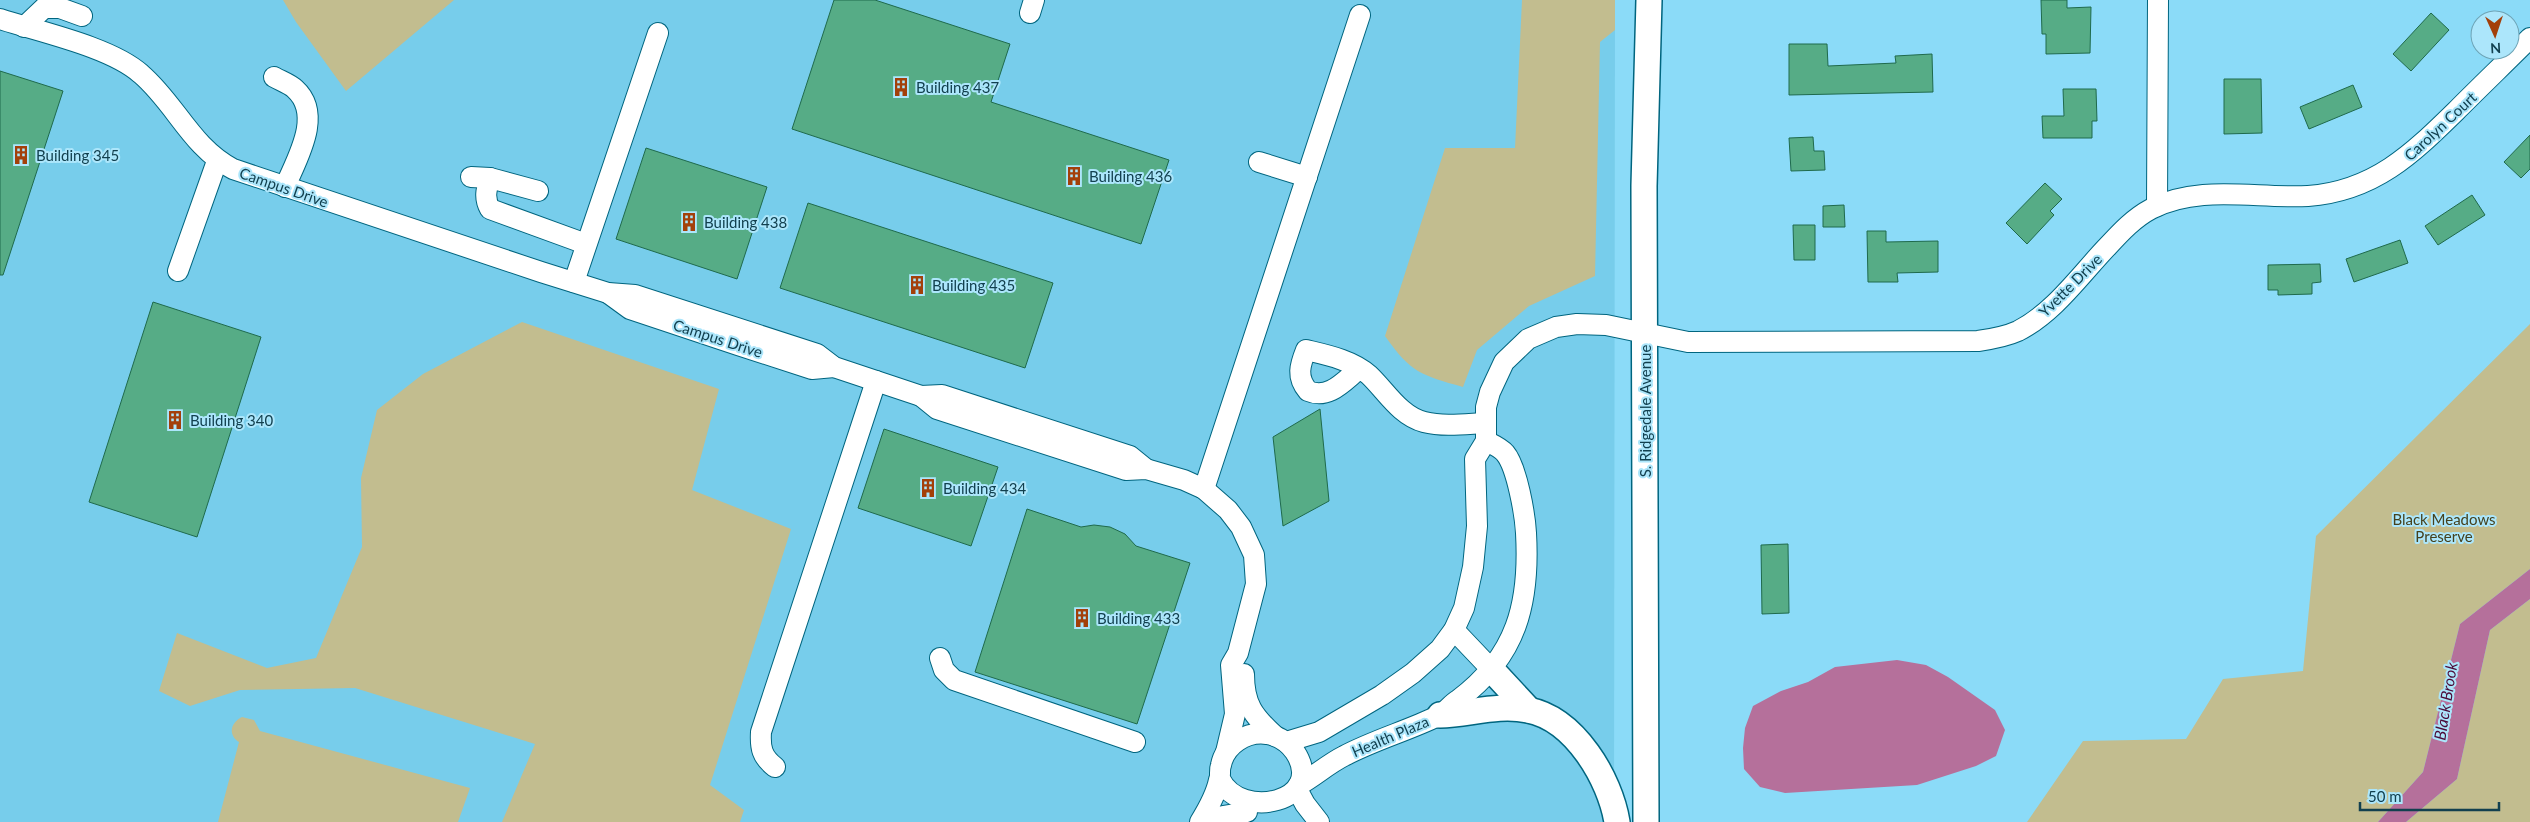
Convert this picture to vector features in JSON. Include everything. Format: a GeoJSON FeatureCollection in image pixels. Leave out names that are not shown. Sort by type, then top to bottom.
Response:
{"type":"FeatureCollection","features":[{"type":"Feature","properties":{"kind":"main road","name":"S. Ridgedale Avenue"},"geometry":{"type":"LineString","coordinates":[[1646,822],[1644,186],[1649,0]]}},
{"type":"Feature","properties":{"kind":"main road"},"geometry":{"type":"LineString","coordinates":[[1491,669],[1529,710]]}},
{"type":"Feature","properties":{"kind":"main road"},"geometry":{"type":"LineString","coordinates":[[1440,715],[1491,708],[1529,710],[1551,719],[1573,737],[1590,755],[1603,778],[1618,822]]}},
{"type":"Feature","properties":{"kind":"street"},"geometry":{"type":"LineString","coordinates":[[2157,206],[2158,0]]}},
{"type":"Feature","properties":{"kind":"street"},"geometry":{"type":"LineString","coordinates":[[24,27],[44,8],[60,8],[82,16]]}},
{"type":"Feature","properties":{"kind":"street"},"geometry":{"type":"LineString","coordinates":[[1204,489],[1360,16]]}},
{"type":"Feature","properties":{"kind":"street","name":"Campus Drive"},"geometry":{"type":"LineString","coordinates":[[0,19],[102,52],[140,72],[154,86],[204,150],[216,160],[233,169],[285,188],[608,293],[634,295],[817,354],[834,367],[921,396],[942,395],[1130,456],[1146,469],[1184,480],[1204,489],[1228,510],[1241,527],[1254,555],[1256,584],[1238,653],[1231,664],[1234,714],[1226,752]]}},
{"type":"Feature","properties":{"kind":"street"},"geometry":{"type":"LineString","coordinates":[[574,282],[658,33]]}},
{"type":"Feature","properties":{"kind":"street","name":"Carolyn Court"},"geometry":{"type":"LineString","coordinates":[[2157,206],[2177,199],[2198,195],[2308,196],[2337,191],[2365,182],[2392,169],[2415,151],[2530,38]]}},
{"type":"Feature","properties":{"kind":"street"},"geometry":{"type":"LineString","coordinates":[[274,77],[295,89],[305,102],[308,117],[307,132],[285,188]]}},
{"type":"Feature","properties":{"kind":"street"},"geometry":{"type":"LineString","coordinates":[[178,271],[216,160]]}},
{"type":"Feature","properties":{"kind":"street"},"geometry":{"type":"LineString","coordinates":[[1259,162],[1307,177]]}},
{"type":"Feature","properties":{"kind":"street"},"geometry":{"type":"LineString","coordinates":[[538,191],[480,178],[486,202],[490,209],[586,244]]}},
{"type":"Feature","properties":{"kind":"street","name":"Yvette Drive"},"geometry":{"type":"LineString","coordinates":[[1645,333],[1688,342],[1978,341],[1998,338],[2018,330],[2048,309],[2128,224],[2157,206]]}},
{"type":"Feature","properties":{"kind":"street"},"geometry":{"type":"LineString","coordinates":[[1281,739],[1319,732],[1382,695],[1413,673],[1440,649],[1454,630],[1464,608],[1473,567],[1478,526],[1475,459],[1486,432],[1488,399],[1504,362],[1528,339],[1556,327],[1577,324],[1604,325],[1645,333]]}},
{"type":"Feature","properties":{"kind":"street"},"geometry":{"type":"LineString","coordinates":[[1359,369],[1332,391],[1314,394],[1308,391],[1302,383],[1300,375],[1306,350],[1350,363],[1368,374],[1397,406],[1422,422],[1486,432]]}},
{"type":"Feature","properties":{"kind":"street"},"geometry":{"type":"LineString","coordinates":[[774,767],[766,760],[760,748],[762,732],[876,381]]}},
{"type":"Feature","properties":{"kind":"street","name":"Health Plaza"},"geometry":{"type":"LineString","coordinates":[[1299,788],[1342,757],[1374,741],[1440,715],[1472,690],[1491,669],[1510,642],[1521,615],[1528,567],[1525,520],[1513,472],[1505,454],[1486,432]]}},
{"type":"Feature","properties":{"kind":"street"},"geometry":{"type":"LineString","coordinates":[[1454,630],[1491,669]]}},
{"type":"Feature","properties":{"kind":"street","name":"Campus Drive"},"geometry":{"type":"LineString","coordinates":[[1238,653],[1244,665],[1245,695],[1251,710],[1257,720],[1281,739]]}},
{"type":"Feature","properties":{"kind":"street"},"geometry":{"type":"LineString","coordinates":[[940,658],[944,670],[954,680],[1134,742]]}},
{"type":"Feature","properties":{"kind":"street"},"geometry":{"type":"LineString","coordinates":[[1274,822],[1232,803],[1224,792],[1220,779],[1220,765],[1226,752],[1236,742],[1248,735],[1261,733],[1281,739],[1295,752],[1300,764],[1299,788],[1305,804],[1319,822]]}},
{"type":"Feature","properties":{"kind":"street"},"geometry":{"type":"LineString","coordinates":[[1200,822],[1212,802],[1220,779]]}},
{"type":"Feature","properties":{"kind":"street"},"geometry":{"type":"LineString","coordinates":[[1206,822],[1223,816],[1273,813],[1288,804],[1299,788]]}},
{"type":"Feature","properties":{"kind":"shaded area"},"geometry":{"type":"Polygon","coordinates":[[[0,0],[1615,0],[1614,822],[0,822],[0,0]]]}},
{"type":"Feature","properties":{"kind":"green space"},"geometry":{"type":"Polygon","coordinates":[[[283,0],[454,0],[346,91],[296,22],[283,0]]]}},
{"type":"Feature","properties":{"kind":"green space"},"geometry":{"type":"Polygon","coordinates":[[[1522,0],[1615,0],[1615,30],[1600,42],[1595,276],[1529,306],[1477,350],[1463,387],[1418,371],[1402,358],[1385,336],[1445,148],[1515,148],[1522,0]]]}},
{"type":"Feature","properties":{"kind":"green space"},"geometry":{"type":"Polygon","coordinates":[[[522,322],[719,389],[692,490],[791,529],[710,785],[744,810],[740,822],[502,822],[535,744],[355,688],[240,690],[190,706],[159,691],[177,633],[267,668],[316,658],[362,547],[361,478],[377,410],[423,374],[522,322]]]}},
{"type":"Feature","properties":{"kind":"green space","name":"Black Meadows Preserve"},"geometry":{"type":"Polygon","coordinates":[[[2530,324],[2530,569],[2460,624],[2423,772],[2378,822],[2027,822],[2083,741],[2186,739],[2223,679],[2303,671],[2316,536],[2530,324]]]}},
{"type":"Feature","properties":{"kind":"green space"},"geometry":{"type":"Polygon","coordinates":[[[2530,599],[2530,822],[2406,822],[2457,779],[2490,630],[2530,599]]]}},
{"type":"Feature","properties":{"kind":"green space"},"geometry":{"type":"Polygon","coordinates":[[[242,717],[254,720],[260,731],[470,788],[458,822],[218,822],[239,742],[233,736],[232,729],[235,722],[242,717]]]}},
{"type":"Feature","properties":{"kind":"water","name":"Black Brook"},"geometry":{"type":"Polygon","coordinates":[[[2530,569],[2530,599],[2490,630],[2457,779],[2406,822],[2378,822],[2423,772],[2460,624],[2530,569]]]}},
{"type":"Feature","properties":{"kind":"water"},"geometry":{"type":"Polygon","coordinates":[[[1897,660],[1926,665],[1948,677],[1995,710],[2005,730],[1996,756],[1976,766],[1917,785],[1785,793],[1760,787],[1744,769],[1743,748],[1745,728],[1753,706],[1781,691],[1808,682],[1835,667],[1897,660]]]}},
{"type":"Feature","properties":{"kind":"building","name":"Building 437"},"geometry":{"type":"Polygon","coordinates":[[[834,0],[875,0],[1010,44],[991,102],[1169,160],[1141,244],[792,129],[834,0]]]}},
{"type":"Feature","properties":{"kind":"building"},"geometry":{"type":"Polygon","coordinates":[[[2041,0],[2067,0],[2067,8],[2091,7],[2090,53],[2046,54],[2046,34],[2042,34],[2041,0]]]}},
{"type":"Feature","properties":{"kind":"building"},"geometry":{"type":"Polygon","coordinates":[[[2431,13],[2449,30],[2411,71],[2393,54],[2431,13]]]}},
{"type":"Feature","properties":{"kind":"building"},"geometry":{"type":"Polygon","coordinates":[[[1789,44],[1827,44],[1828,66],[1896,63],[1895,56],[1932,54],[1933,92],[1789,95],[1789,44]]]}},
{"type":"Feature","properties":{"kind":"building","name":"Building 345"},"geometry":{"type":"Polygon","coordinates":[[[0,71],[63,91],[3,275],[0,275],[0,71]]]}},
{"type":"Feature","properties":{"kind":"building"},"geometry":{"type":"Polygon","coordinates":[[[2224,79],[2261,79],[2262,133],[2224,134],[2224,79]]]}},
{"type":"Feature","properties":{"kind":"building"},"geometry":{"type":"Polygon","coordinates":[[[2353,85],[2362,107],[2309,129],[2300,107],[2353,85]]]}},
{"type":"Feature","properties":{"kind":"building"},"geometry":{"type":"Polygon","coordinates":[[[2063,89],[2096,89],[2097,121],[2092,121],[2092,138],[2043,138],[2042,116],[2064,116],[2063,89]]]}},
{"type":"Feature","properties":{"kind":"building"},"geometry":{"type":"Polygon","coordinates":[[[2530,135],[2530,169],[2521,178],[2504,162],[2530,135]]]}},
{"type":"Feature","properties":{"kind":"building"},"geometry":{"type":"Polygon","coordinates":[[[1813,137],[1814,151],[1824,151],[1825,170],[1791,171],[1789,138],[1813,137]]]}},
{"type":"Feature","properties":{"kind":"building","name":"Building 438"},"geometry":{"type":"Polygon","coordinates":[[[646,148],[767,187],[737,279],[616,239],[646,148]]]}},
{"type":"Feature","properties":{"kind":"building"},"geometry":{"type":"Polygon","coordinates":[[[2045,183],[2062,199],[2050,211],[2054,215],[2027,244],[2006,223],[2045,183]]]}},
{"type":"Feature","properties":{"kind":"building"},"geometry":{"type":"Polygon","coordinates":[[[2472,195],[2485,215],[2438,245],[2425,226],[2472,195]]]}},
{"type":"Feature","properties":{"kind":"building","name":"Building 435"},"geometry":{"type":"Polygon","coordinates":[[[808,203],[1053,283],[1025,368],[780,288],[808,203]]]}},
{"type":"Feature","properties":{"kind":"building"},"geometry":{"type":"Polygon","coordinates":[[[1844,205],[1845,227],[1823,227],[1823,206],[1844,205]]]}},
{"type":"Feature","properties":{"kind":"building"},"geometry":{"type":"Polygon","coordinates":[[[1793,225],[1815,225],[1815,260],[1794,260],[1793,225]]]}},
{"type":"Feature","properties":{"kind":"building"},"geometry":{"type":"Polygon","coordinates":[[[1867,231],[1886,231],[1886,242],[1938,241],[1938,272],[1897,273],[1898,282],[1868,282],[1867,231]]]}},
{"type":"Feature","properties":{"kind":"building"},"geometry":{"type":"Polygon","coordinates":[[[2400,240],[2408,263],[2354,282],[2346,259],[2400,240]]]}},
{"type":"Feature","properties":{"kind":"building"},"geometry":{"type":"Polygon","coordinates":[[[2320,264],[2321,282],[2312,283],[2312,294],[2278,295],[2278,290],[2268,290],[2268,265],[2320,264]]]}},
{"type":"Feature","properties":{"kind":"building","name":"Building 340"},"geometry":{"type":"Polygon","coordinates":[[[153,302],[261,337],[197,537],[89,502],[153,302]]]}},
{"type":"Feature","properties":{"kind":"building"},"geometry":{"type":"Polygon","coordinates":[[[1320,409],[1329,501],[1283,526],[1273,437],[1320,409]]]}},
{"type":"Feature","properties":{"kind":"building","name":"Building 434"},"geometry":{"type":"Polygon","coordinates":[[[884,429],[998,467],[971,546],[858,508],[884,429]]]}},
{"type":"Feature","properties":{"kind":"building","name":"Building 433"},"geometry":{"type":"Polygon","coordinates":[[[1027,509],[1081,527],[1094,525],[1110,527],[1125,534],[1136,546],[1190,563],[1137,724],[975,672],[1027,509]]]}},
{"type":"Feature","properties":{"kind":"building"},"geometry":{"type":"Polygon","coordinates":[[[1788,544],[1789,613],[1762,614],[1761,545],[1788,544]]]}},
{"type":"Feature","properties":{"kind":"place","name":"Building 437"},"geometry":{"type":"Point","coordinates":[901,87]}},
{"type":"Feature","properties":{"kind":"place","name":"Building 345"},"geometry":{"type":"Point","coordinates":[21,155]}},
{"type":"Feature","properties":{"kind":"place","name":"Building 436"},"geometry":{"type":"Point","coordinates":[1074,176]}},
{"type":"Feature","properties":{"kind":"place","name":"Building 438"},"geometry":{"type":"Point","coordinates":[689,222]}},
{"type":"Feature","properties":{"kind":"place","name":"Building 435"},"geometry":{"type":"Point","coordinates":[917,285]}},
{"type":"Feature","properties":{"kind":"place","name":"Building 340"},"geometry":{"type":"Point","coordinates":[175,420]}},
{"type":"Feature","properties":{"kind":"place","name":"Building 434"},"geometry":{"type":"Point","coordinates":[928,488]}},
{"type":"Feature","properties":{"kind":"place","name":"Building 433"},"geometry":{"type":"Point","coordinates":[1082,618]}}]}
